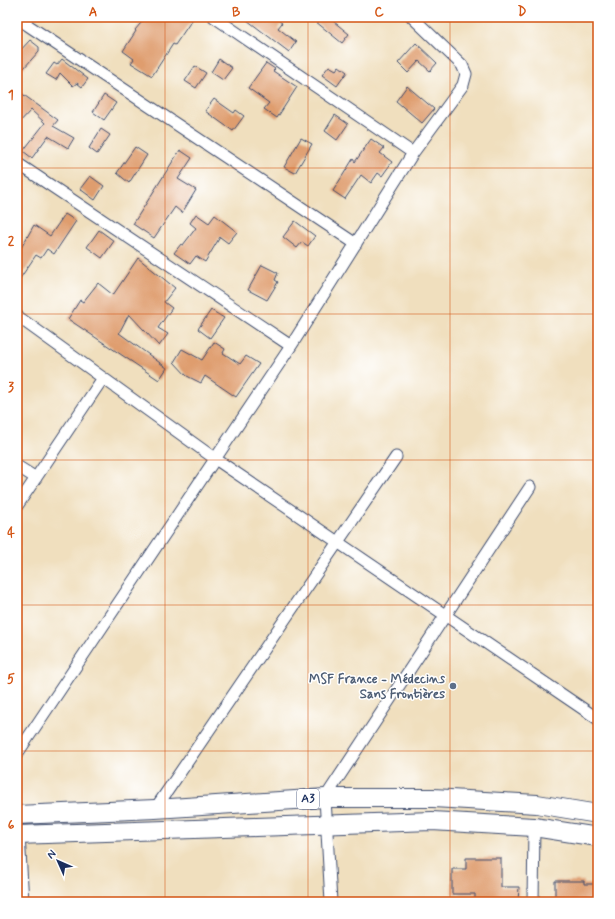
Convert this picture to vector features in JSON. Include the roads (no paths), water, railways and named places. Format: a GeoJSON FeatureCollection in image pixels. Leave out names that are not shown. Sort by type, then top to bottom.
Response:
{"type":"FeatureCollection","features":[{"type":"Feature","properties":{"kind":"highway","name":"A3"},"geometry":{"type":"LineString","coordinates":[[17,815],[154,809],[325,798],[433,798],[537,804],[598,814]]}},
{"type":"Feature","properties":{"kind":"highway","name":"A3"},"geometry":{"type":"LineString","coordinates":[[18,835],[432,821],[534,827],[598,837]]}},
{"type":"Feature","properties":{"kind":"street"},"geometry":{"type":"LineString","coordinates":[[214,17],[414,153]]}},
{"type":"Feature","properties":{"kind":"street"},"geometry":{"type":"LineString","coordinates":[[17,754],[214,458],[291,346],[414,153],[463,85],[466,74],[462,65],[412,17]]}},
{"type":"Feature","properties":{"kind":"street"},"geometry":{"type":"LineString","coordinates":[[17,18],[356,244]]}},
{"type":"Feature","properties":{"kind":"street"},"geometry":{"type":"LineString","coordinates":[[17,163],[291,346]]}},
{"type":"Feature","properties":{"kind":"street"},"geometry":{"type":"LineString","coordinates":[[17,316],[214,458],[598,719]]}},
{"type":"Feature","properties":{"kind":"street"},"geometry":{"type":"LineString","coordinates":[[17,506],[103,378]]}},
{"type":"Feature","properties":{"kind":"street"},"geometry":{"type":"LineString","coordinates":[[154,809],[396,457]]}},
{"type":"Feature","properties":{"kind":"street"},"geometry":{"type":"LineString","coordinates":[[17,466],[36,478]]}},
{"type":"Feature","properties":{"kind":"street"},"geometry":{"type":"LineString","coordinates":[[331,902],[325,798],[530,488]]}},
{"type":"Feature","properties":{"kind":"street"},"geometry":{"type":"LineString","coordinates":[[533,902],[534,827]]}},
{"type":"Feature","properties":{"kind":"street"},"geometry":{"type":"LineString","coordinates":[[18,835],[23,902]]}},
{"type":"Feature","properties":{"kind":"place","name":"MSF France - Médecins Sans Frontières"},"geometry":{"type":"Point","coordinates":[453,686]}}]}
